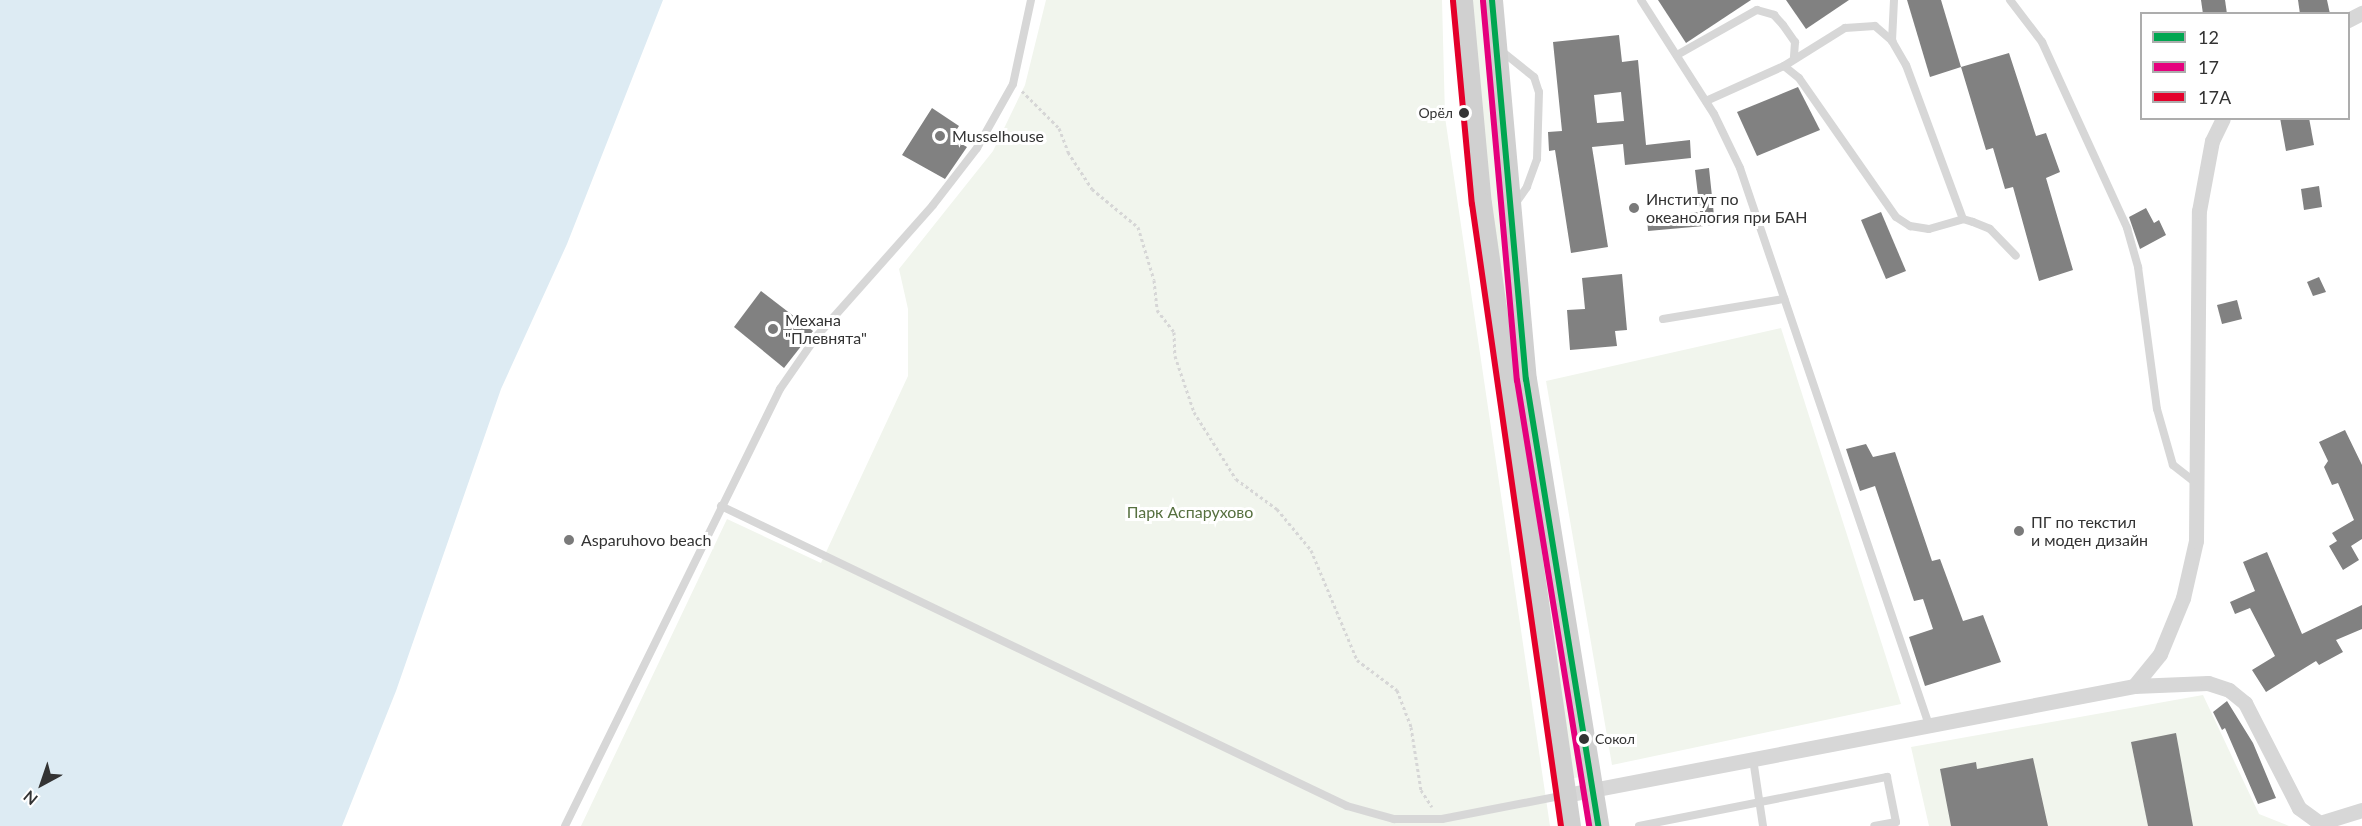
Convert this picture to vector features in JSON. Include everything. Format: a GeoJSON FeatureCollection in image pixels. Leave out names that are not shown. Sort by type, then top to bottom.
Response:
{"type":"FeatureCollection","features":[{"type":"Feature","properties":{"kind":"main road"},"geometry":{"type":"LineString","coordinates":[[1462,0],[1481,203],[1570,826]]}},
{"type":"Feature","properties":{"kind":"main road"},"geometry":{"type":"LineString","coordinates":[[1492,0],[1526,379],[1599,826]]}},
{"type":"Feature","properties":{"kind":"street"},"geometry":{"type":"LineString","coordinates":[[2134,686],[2160,654],[2183,597],[2196,541],[2199,485],[2199,211],[2212,141],[2222,120]]}},
{"type":"Feature","properties":{"kind":"street"},"geometry":{"type":"LineString","coordinates":[[1566,795],[2134,686],[2208,683],[2229,690],[2245,703],[2299,808],[2320,823],[2362,810]]}},
{"type":"Feature","properties":{"kind":"lane"},"geometry":{"type":"LineString","coordinates":[[565,826],[780,389],[816,337],[933,205],[977,148],[1013,84],[1031,0]]}},
{"type":"Feature","properties":{"kind":"lane"},"geometry":{"type":"LineString","coordinates":[[1641,0],[1706,101],[1740,168],[1929,725]]}},
{"type":"Feature","properties":{"kind":"lane"},"geometry":{"type":"LineString","coordinates":[[1892,40],[1894,0]]}},
{"type":"Feature","properties":{"kind":"lane"},"geometry":{"type":"LineString","coordinates":[[2010,0],[2042,42],[2127,228],[2138,267],[2163,431],[2173,465],[2199,485]]}},
{"type":"Feature","properties":{"kind":"lane"},"geometry":{"type":"LineString","coordinates":[[1677,55],[1757,10],[1774,15],[1783,25],[1795,42],[1794,58]]}},
{"type":"Feature","properties":{"kind":"lane"},"geometry":{"type":"LineString","coordinates":[[1706,101],[1784,66],[1845,28],[1875,26],[1892,40],[1906,65],[1963,219]]}},
{"type":"Feature","properties":{"kind":"lane"},"geometry":{"type":"LineString","coordinates":[[1495,48],[1508,53],[1534,77],[1539,92],[1537,159],[1527,186],[1512,209]]}},
{"type":"Feature","properties":{"kind":"lane"},"geometry":{"type":"LineString","coordinates":[[1784,66],[1799,78],[1896,216],[1911,226],[1929,229],[1963,219],[1990,229],[2016,255]]}},
{"type":"Feature","properties":{"kind":"lane"},"geometry":{"type":"LineString","coordinates":[[1663,319],[1784,299]]}},
{"type":"Feature","properties":{"kind":"lane"},"geometry":{"type":"LineString","coordinates":[[721,506],[1347,806],[1394,819],[1442,819],[1566,795]]}},
{"type":"Feature","properties":{"kind":"lane"},"geometry":{"type":"LineString","coordinates":[[1753,759],[1763,826]]}},
{"type":"Feature","properties":{"kind":"lane"},"geometry":{"type":"LineString","coordinates":[[1639,826],[1887,777],[1896,824],[1874,826]]}},
{"type":"Feature","properties":{"kind":"path"},"geometry":{"type":"LineString","coordinates":[[1013,84],[1042,107],[1059,128],[1068,152],[1092,189],[1138,227],[1154,280],[1156,310],[1174,332],[1175,356],[1194,412],[1236,479],[1276,509],[1311,550],[1358,660],[1397,690],[1411,727],[1421,790],[1435,812],[1425,811]]}},
{"type":"Feature","properties":{"kind":"green space","name":"Парк Аспарухово"},"geometry":{"type":"Polygon","coordinates":[[[1046,0],[1442,0],[1445,117],[1550,826],[581,826],[727,519],[821,563],[908,376],[908,309],[899,269],[993,151],[1025,85],[1046,0]]]}},
{"type":"Feature","properties":{"kind":"green space"},"geometry":{"type":"Polygon","coordinates":[[[1462,0],[1492,0],[1512,209],[1591,775],[1563,780],[1462,0]]]}},
{"type":"Feature","properties":{"kind":"green space"},"geometry":{"type":"Polygon","coordinates":[[[1781,328],[1901,704],[1612,765],[1546,381],[1781,328]]]}},
{"type":"Feature","properties":{"kind":"green space"},"geometry":{"type":"Polygon","coordinates":[[[2203,695],[2259,814],[2289,826],[1929,826],[1911,747],[2203,695]]]}},
{"type":"Feature","properties":{"kind":"shaded area"},"geometry":{"type":"Polygon","coordinates":[[[0,0],[663,0],[567,244],[501,389],[396,691],[342,826],[0,826],[0,0]]]}},
{"type":"Feature","properties":{"kind":"building"},"geometry":{"type":"Polygon","coordinates":[[[1658,0],[1751,0],[1686,43],[1658,0]]]}},
{"type":"Feature","properties":{"kind":"building"},"geometry":{"type":"Polygon","coordinates":[[[1786,0],[1849,0],[1806,29],[1786,0]]]}},
{"type":"Feature","properties":{"kind":"building"},"geometry":{"type":"Polygon","coordinates":[[[1907,0],[1941,0],[1961,67],[1930,77],[1907,0]]]}},
{"type":"Feature","properties":{"kind":"building"},"geometry":{"type":"Polygon","coordinates":[[[2201,0],[2225,0],[2227,12],[2203,12],[2201,0]]]}},
{"type":"Feature","properties":{"kind":"building"},"geometry":{"type":"Polygon","coordinates":[[[2298,0],[2327,0],[2330,12],[2300,12],[2298,0]]]}},
{"type":"Feature","properties":{"kind":"building"},"geometry":{"type":"Polygon","coordinates":[[[1619,35],[1622,62],[1638,60],[1646,145],[1690,140],[1691,158],[1625,165],[1623,144],[1592,147],[1608,247],[1571,253],[1555,150],[1549,151],[1548,132],[1562,131],[1553,42],[1619,35]],[[1621,92],[1594,95],[1597,123],[1624,121],[1621,92]]]}},
{"type":"Feature","properties":{"kind":"building"},"geometry":{"type":"Polygon","coordinates":[[[2009,53],[2036,136],[2046,133],[2060,172],[2046,178],[2073,270],[2039,281],[2013,187],[2005,189],[1993,148],[1986,150],[1961,67],[2009,53]]]}},
{"type":"Feature","properties":{"kind":"building"},"geometry":{"type":"Polygon","coordinates":[[[1798,87],[1820,130],[1757,156],[1737,112],[1798,87]]]}},
{"type":"Feature","properties":{"kind":"building"},"geometry":{"type":"Polygon","coordinates":[[[932,108],[959,126],[951,138],[967,147],[945,179],[902,155],[932,108]]]}},
{"type":"Feature","properties":{"kind":"building"},"geometry":{"type":"Polygon","coordinates":[[[2280,120],[2309,120],[2314,145],[2286,151],[2280,120]]]}},
{"type":"Feature","properties":{"kind":"building"},"geometry":{"type":"Polygon","coordinates":[[[1709,168],[1715,225],[1648,231],[1647,217],[1700,212],[1695,170],[1709,168]]]}},
{"type":"Feature","properties":{"kind":"building"},"geometry":{"type":"Polygon","coordinates":[[[2319,186],[2322,207],[2304,210],[2301,189],[2319,186]]]}},
{"type":"Feature","properties":{"kind":"building"},"geometry":{"type":"Polygon","coordinates":[[[2146,208],[2154,223],[2159,220],[2166,235],[2140,249],[2129,217],[2146,208]]]}},
{"type":"Feature","properties":{"kind":"building"},"geometry":{"type":"Polygon","coordinates":[[[1881,212],[1906,271],[1886,279],[1861,220],[1881,212]]]}},
{"type":"Feature","properties":{"kind":"building"},"geometry":{"type":"Polygon","coordinates":[[[1622,274],[1627,330],[1615,331],[1617,346],[1570,350],[1567,310],[1585,309],[1582,278],[1622,274]]]}},
{"type":"Feature","properties":{"kind":"building"},"geometry":{"type":"Polygon","coordinates":[[[2319,277],[2326,292],[2313,296],[2307,282],[2319,277]]]}},
{"type":"Feature","properties":{"kind":"building","name":"Механа \"Плевнята\""},"geometry":{"type":"Polygon","coordinates":[[[761,291],[813,331],[784,368],[734,327],[761,291]]]}},
{"type":"Feature","properties":{"kind":"building"},"geometry":{"type":"Polygon","coordinates":[[[2237,300],[2242,319],[2222,324],[2217,305],[2237,300]]]}},
{"type":"Feature","properties":{"kind":"building"},"geometry":{"type":"Polygon","coordinates":[[[2345,430],[2362,465],[2362,539],[2351,546],[2359,560],[2343,570],[2329,546],[2337,541],[2332,533],[2354,520],[2338,483],[2332,485],[2324,467],[2328,461],[2319,442],[2345,430]]]}},
{"type":"Feature","properties":{"kind":"building"},"geometry":{"type":"Polygon","coordinates":[[[1866,444],[1873,457],[1895,452],[1932,561],[1940,559],[1963,621],[1983,615],[2001,662],[1925,686],[1909,637],[1933,629],[1923,599],[1914,601],[1875,486],[1860,491],[1846,449],[1866,444]]]}},
{"type":"Feature","properties":{"kind":"building"},"geometry":{"type":"Polygon","coordinates":[[[2267,552],[2302,634],[2362,605],[2362,629],[2336,640],[2343,652],[2319,665],[2316,661],[2266,692],[2252,670],[2275,656],[2250,608],[2235,614],[2230,602],[2255,591],[2243,562],[2267,552]]]}},
{"type":"Feature","properties":{"kind":"building"},"geometry":{"type":"Polygon","coordinates":[[[2227,701],[2253,743],[2276,798],[2258,804],[2225,728],[2222,730],[2213,712],[2227,701]]]}},
{"type":"Feature","properties":{"kind":"building"},"geometry":{"type":"Polygon","coordinates":[[[2176,733],[2193,826],[2148,826],[2131,742],[2176,733]]]}},
{"type":"Feature","properties":{"kind":"building"},"geometry":{"type":"Polygon","coordinates":[[[2033,758],[2048,826],[1951,826],[1940,769],[1976,762],[1977,769],[2033,758]]]}},
{"type":"Feature","properties":{"kind":"transit line","name":"12"},"geometry":{"type":"LineString","coordinates":[[1492,0],[1526,379],[1598,826]]}},
{"type":"Feature","properties":{"kind":"transit line","name":"17А"},"geometry":{"type":"LineString","coordinates":[[1453,1],[1472,204],[1561,826]]}},
{"type":"Feature","properties":{"kind":"transit line","name":"17"},"geometry":{"type":"LineString","coordinates":[[1483,1],[1517,380],[1589,826]]}},
{"type":"Feature","properties":{"kind":"place","name":"Орёл"},"geometry":{"type":"Point","coordinates":[1464,113]}},
{"type":"Feature","properties":{"kind":"place","name":"Musselhouse"},"geometry":{"type":"Point","coordinates":[940,136]}},
{"type":"Feature","properties":{"kind":"place","name":"Институт по океанология при БАН"},"geometry":{"type":"Point","coordinates":[1634,208]}},
{"type":"Feature","properties":{"kind":"place","name":"Механа \"Плевнята\""},"geometry":{"type":"Point","coordinates":[773,329]}},
{"type":"Feature","properties":{"kind":"place","name":"ПГ по текстил и моден дизайн"},"geometry":{"type":"Point","coordinates":[2019,531]}},
{"type":"Feature","properties":{"kind":"place","name":"Asparuhovo beach"},"geometry":{"type":"Point","coordinates":[569,540]}},
{"type":"Feature","properties":{"kind":"place","name":"Сокол"},"geometry":{"type":"Point","coordinates":[1584,739]}}]}
